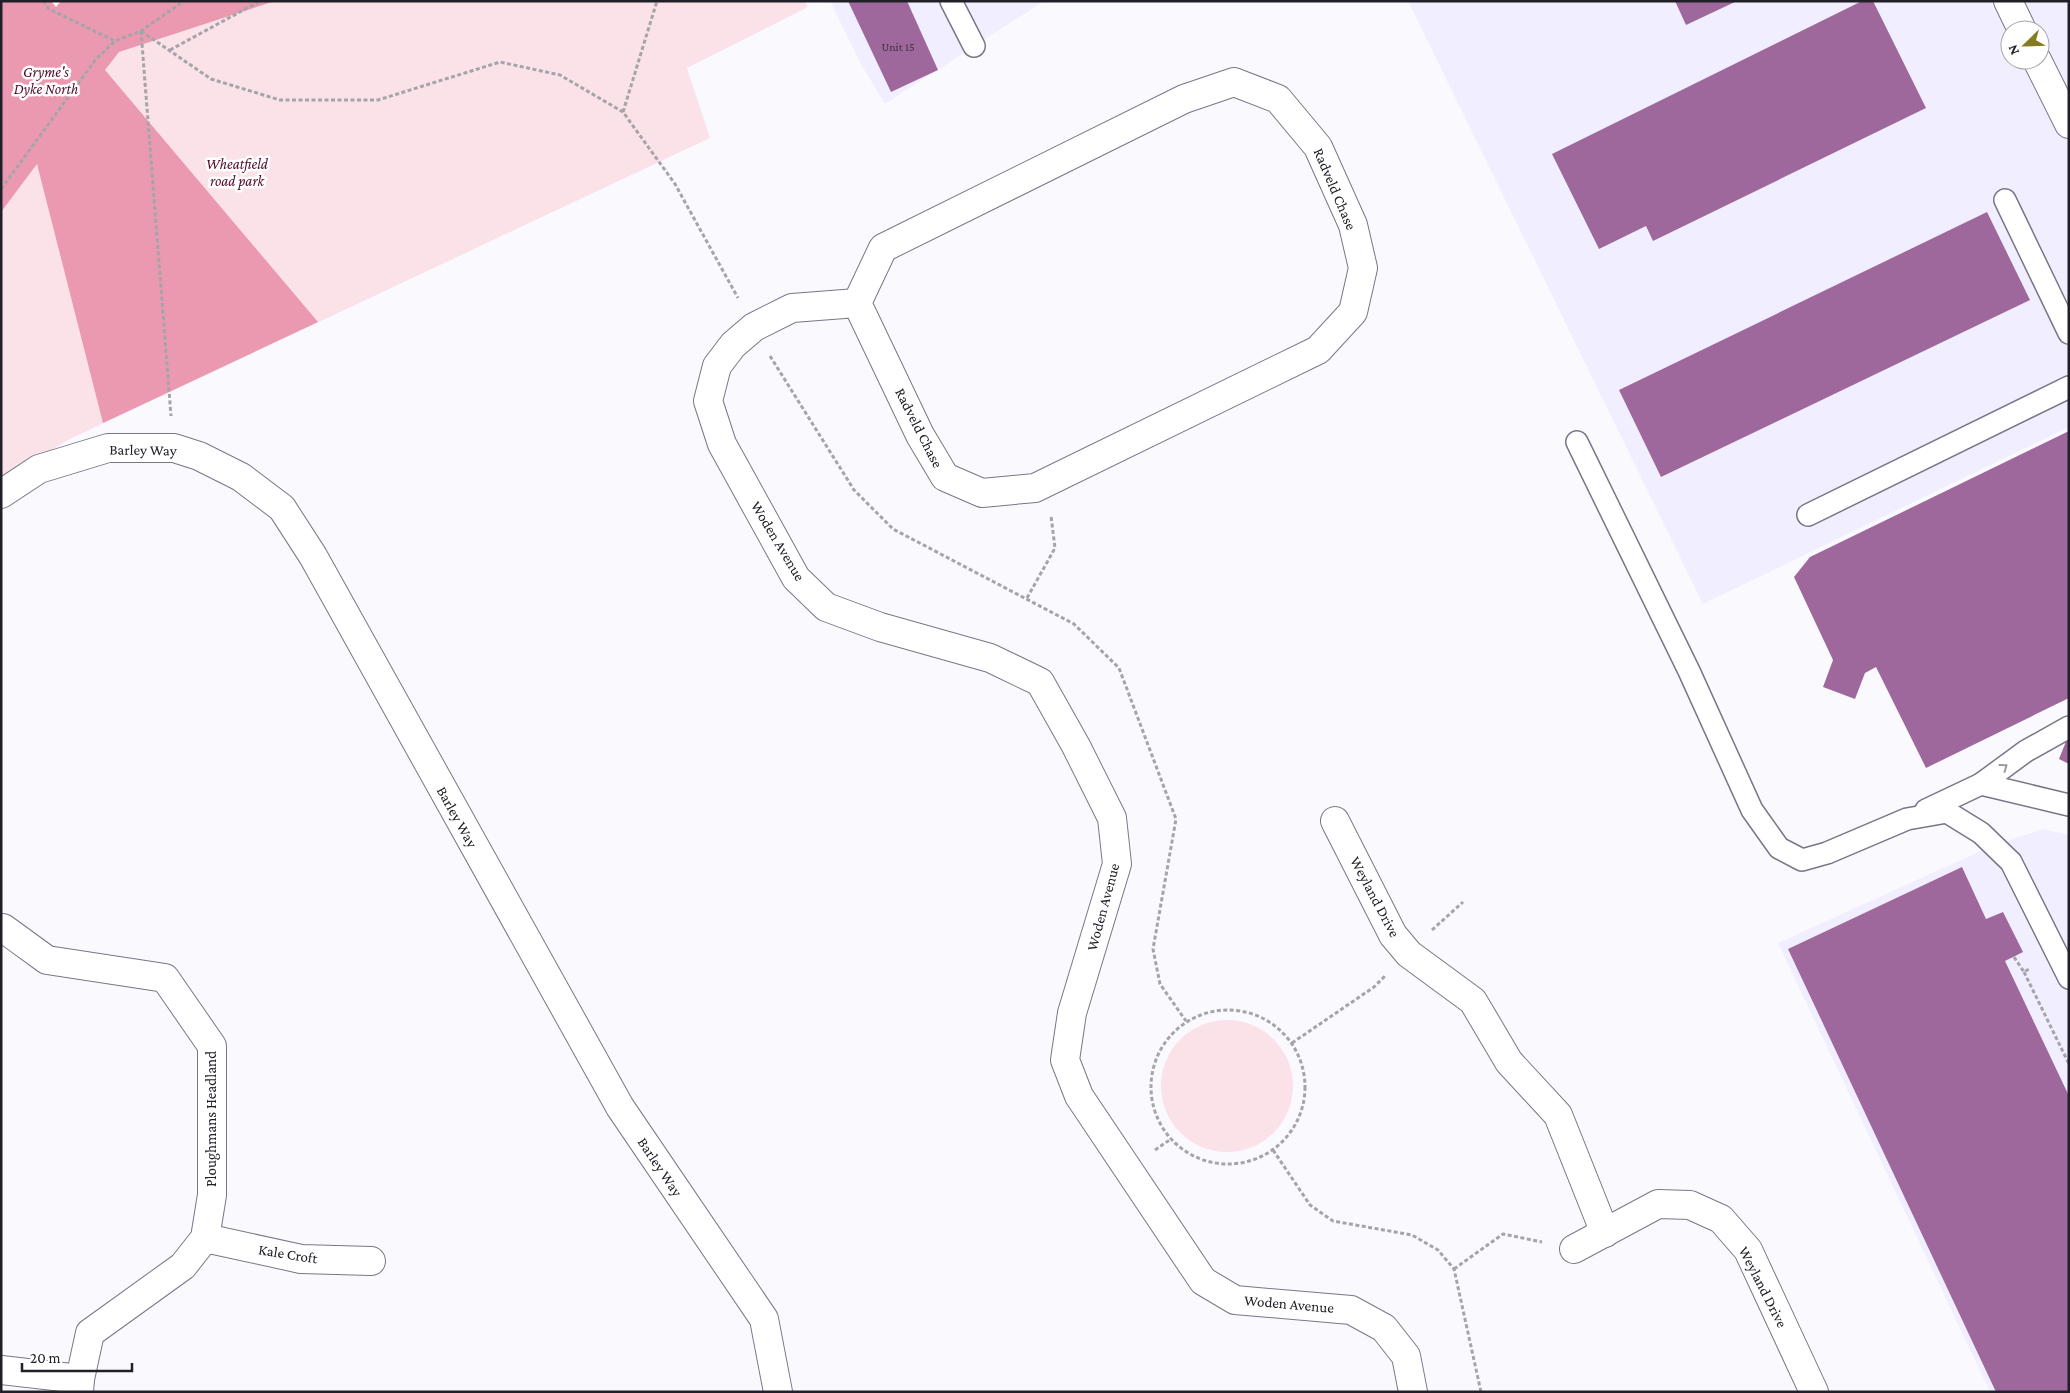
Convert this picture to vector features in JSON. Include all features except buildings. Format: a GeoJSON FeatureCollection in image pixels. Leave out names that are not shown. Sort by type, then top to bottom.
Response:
{"type":"FeatureCollection","features":[{"type":"Feature","properties":{"kind":"street"},"geometry":{"type":"LineString","coordinates":[[2008,1],[2017,20]]}},
{"type":"Feature","properties":{"kind":"street"},"geometry":{"type":"LineString","coordinates":[[2042,70],[2069,124]]}},
{"type":"Feature","properties":{"kind":"street","name":"Radveld Chase"},"geometry":{"type":"LineString","coordinates":[[1234,82],[1278,99],[1318,147],[1353,225],[1363,268],[1353,312],[1318,350],[1035,488],[982,493],[945,477],[920,436],[858,303],[883,248],[1184,99],[1234,82]]}},
{"type":"Feature","properties":{"kind":"street"},"geometry":{"type":"LineString","coordinates":[[754,327],[792,308],[858,303]]}},
{"type":"Feature","properties":{"kind":"street","name":"Woden Avenue"},"geometry":{"type":"LineString","coordinates":[[754,327],[733,345],[717,366],[708,401],[722,444],[796,578],[826,607],[880,627],[990,658],[1040,682],[1076,746],[1112,818],[1118,864],[1072,1012],[1065,1060],[1079,1096],[1204,1281],[1235,1300],[1351,1310],[1384,1328],[1406,1356],[1413,1392]]}},
{"type":"Feature","properties":{"kind":"street","name":"Barley Way"},"geometry":{"type":"LineString","coordinates":[[1,494],[39,469],[108,448],[174,448],[200,456],[241,477],[282,508],[313,556],[620,1107],[764,1319],[778,1392]]}},
{"type":"Feature","properties":{"kind":"street","name":"Weyland Drive"},"geometry":{"type":"LineString","coordinates":[[1335,821],[1393,935],[1409,954],[1473,1002],[1509,1062],[1558,1115],[1605,1233]]}},
{"type":"Feature","properties":{"kind":"street","name":"Ploughmans Headland"},"geometry":{"type":"LineString","coordinates":[[3,928],[48,960],[165,978],[212,1046],[212,1194],[205,1238],[183,1266],[90,1333],[80,1385]]}},
{"type":"Feature","properties":{"kind":"street","name":"Weyland Drive"},"geometry":{"type":"LineString","coordinates":[[1574,1249],[1658,1204],[1690,1205],[1721,1219],[1748,1250],[1814,1392]]}},
{"type":"Feature","properties":{"kind":"street","name":"Kale Croft"},"geometry":{"type":"LineString","coordinates":[[205,1238],[301,1259],[371,1261]]}},
{"type":"Feature","properties":{"kind":"street"},"geometry":{"type":"LineString","coordinates":[[1,1370],[80,1385]]}},
{"type":"Feature","properties":{"kind":"lane"},"geometry":{"type":"LineString","coordinates":[[952,1],[974,46]]}},
{"type":"Feature","properties":{"kind":"lane"},"geometry":{"type":"LineString","coordinates":[[2005,200],[2069,333]]}},
{"type":"Feature","properties":{"kind":"lane"},"geometry":{"type":"LineString","coordinates":[[1808,515],[2069,388]]}},
{"type":"Feature","properties":{"kind":"lane"},"geometry":{"type":"LineString","coordinates":[[1577,442],[1689,671],[1752,810],[1779,848],[1802,860],[1827,853],[1907,819],[1981,784],[2026,751],[2069,727]]}},
{"type":"Feature","properties":{"kind":"lane"},"geometry":{"type":"LineString","coordinates":[[1981,784],[2069,805]]}},
{"type":"Feature","properties":{"kind":"lane"},"geometry":{"type":"LineString","coordinates":[[1907,819],[1947,812],[1981,833],[2011,862],[2069,978]]}},
{"type":"Feature","properties":{"kind":"path"},"geometry":{"type":"LineString","coordinates":[[43,1],[49,9],[116,41]]}},
{"type":"Feature","properties":{"kind":"path"},"geometry":{"type":"LineString","coordinates":[[1,189],[96,59],[116,41],[141,31],[184,1]]}},
{"type":"Feature","properties":{"kind":"path"},"geometry":{"type":"LineString","coordinates":[[170,50],[260,1]]}},
{"type":"Feature","properties":{"kind":"path"},"geometry":{"type":"LineString","coordinates":[[623,112],[657,1]]}},
{"type":"Feature","properties":{"kind":"path"},"geometry":{"type":"LineString","coordinates":[[141,31],[211,79],[280,100],[378,100],[500,62],[560,75],[623,112],[675,184],[754,327],[854,490],[893,528],[1074,624],[1119,668],[1176,819],[1153,949],[1160,984],[1186,1021]]}},
{"type":"Feature","properties":{"kind":"path"},"geometry":{"type":"LineString","coordinates":[[141,31],[174,448]]}},
{"type":"Feature","properties":{"kind":"path"},"geometry":{"type":"LineString","coordinates":[[1028,598],[1055,548],[1051,516],[1035,488]]}},
{"type":"Feature","properties":{"kind":"path"},"geometry":{"type":"LineString","coordinates":[[1292,1043],[1374,987],[1463,902]]}},
{"type":"Feature","properties":{"kind":"path"},"geometry":{"type":"LineString","coordinates":[[2024,972],[2069,1064]]}},
{"type":"Feature","properties":{"kind":"path"},"geometry":{"type":"LineString","coordinates":[[1214,1010],[1244,1011],[1271,1022],[1292,1043],[1304,1071],[1304,1101],[1293,1129],[1272,1150],[1247,1162],[1220,1164],[1193,1156],[1171,1139],[1154,1110],[1151,1076],[1162,1045],[1186,1021],[1214,1010]]}},
{"type":"Feature","properties":{"kind":"path"},"geometry":{"type":"LineString","coordinates":[[1272,1150],[1310,1205],[1333,1221],[1412,1235],[1438,1250],[1454,1269],[1482,1392]]}},
{"type":"Feature","properties":{"kind":"path"},"geometry":{"type":"LineString","coordinates":[[1454,1269],[1503,1234],[1574,1249]]}},
{"type":"Feature","properties":{"kind":"shaded area"},"geometry":{"type":"Polygon","coordinates":[[[830,1],[1044,1],[885,104],[862,66],[830,1]]]}},
{"type":"Feature","properties":{"kind":"shaded area"},"geometry":{"type":"Polygon","coordinates":[[[1408,1],[2069,1],[2069,427],[1703,604],[1408,1]]]}},
{"type":"Feature","properties":{"kind":"shaded area"},"geometry":{"type":"Polygon","coordinates":[[[2043,829],[2069,835],[2069,1392],[1990,1392],[1778,943],[1994,845],[2043,829]]]}},
{"type":"Feature","properties":{"kind":"green space","name":"Gryme's Dyke North"},"geometry":{"type":"Polygon","coordinates":[[[1,1],[51,1],[56,7],[61,1],[275,1],[119,52],[105,70],[318,322],[103,423],[37,164],[1,212],[1,1]]]}},
{"type":"Feature","properties":{"kind":"green space","name":"Wheatfield road park"},"geometry":{"type":"Polygon","coordinates":[[[193,1],[805,1],[808,7],[687,68],[710,138],[68,440],[1,480],[1,134],[141,31],[193,1]]]}},
{"type":"Feature","properties":{"kind":"green space"},"geometry":{"type":"Polygon","coordinates":[[[1227,1020],[1252,1025],[1264,1031],[1282,1049],[1288,1061],[1293,1086],[1288,1111],[1282,1123],[1264,1141],[1252,1147],[1227,1152],[1202,1147],[1190,1141],[1172,1123],[1166,1111],[1161,1086],[1166,1061],[1172,1049],[1190,1031],[1202,1025],[1227,1020]]]}}]}
